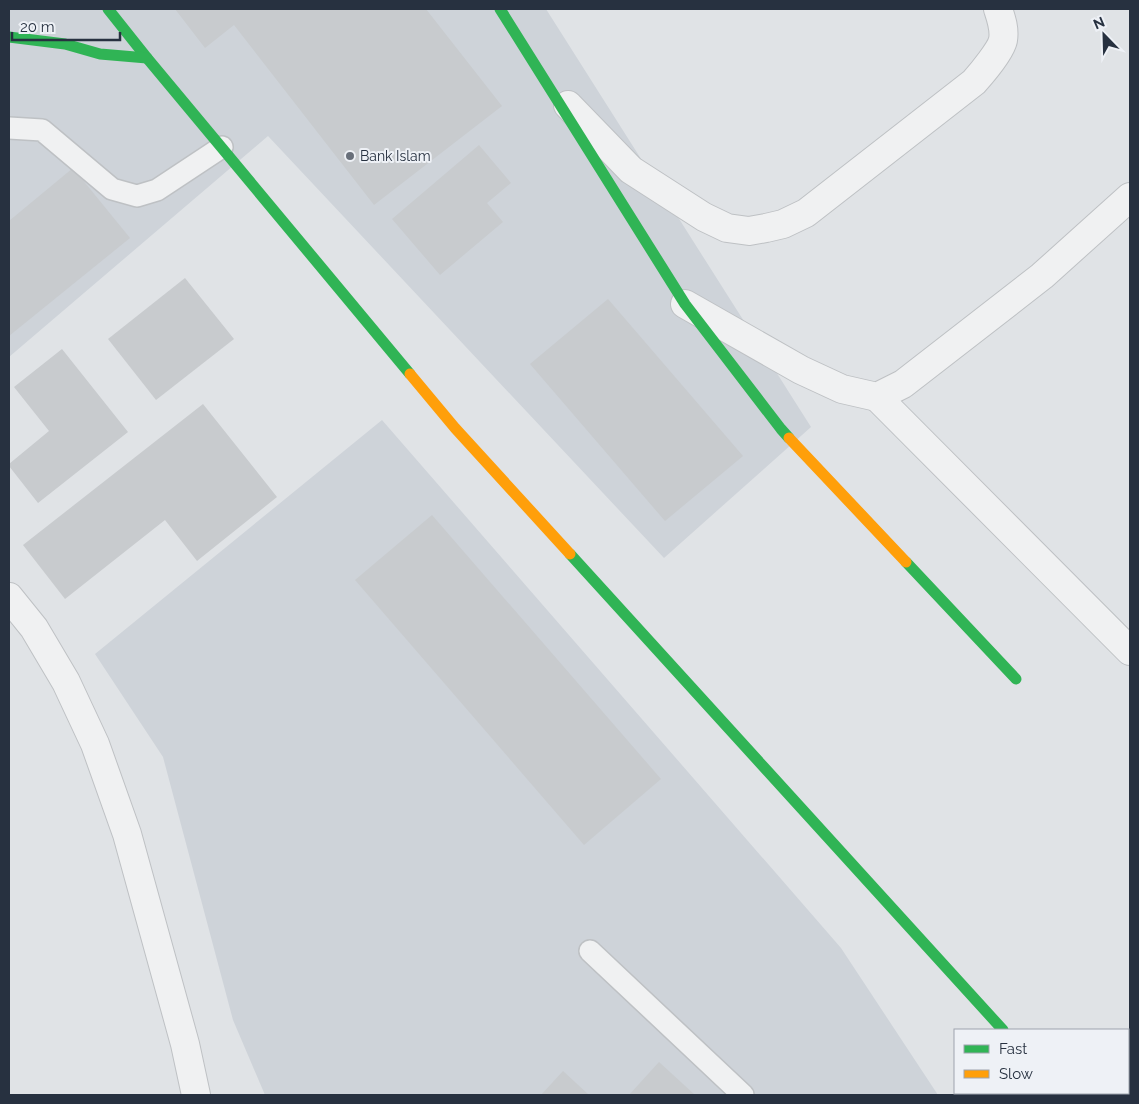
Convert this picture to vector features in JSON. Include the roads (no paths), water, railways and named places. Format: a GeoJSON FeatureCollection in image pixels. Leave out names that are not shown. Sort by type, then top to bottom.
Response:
{"type":"FeatureCollection","features":[{"type":"Feature","properties":{"kind":"main road"},"geometry":{"type":"LineString","coordinates":[[108,9],[455,428],[1002,1029]]}},
{"type":"Feature","properties":{"kind":"main road"},"geometry":{"type":"LineString","coordinates":[[500,9],[685,304],[781,429],[1016,680]]}},
{"type":"Feature","properties":{"kind":"main road"},"geometry":{"type":"LineString","coordinates":[[9,37],[65,44],[100,54],[147,58]]}},
{"type":"Feature","properties":{"kind":"street"},"geometry":{"type":"LineString","coordinates":[[548,84],[630,170],[704,217],[727,228],[749,231],[782,224],[806,213],[974,82],[989,65],[1003,41],[1002,24],[998,9]]}},
{"type":"Feature","properties":{"kind":"street"},"geometry":{"type":"LineString","coordinates":[[877,397],[903,384],[1042,276],[1130,197]]}},
{"type":"Feature","properties":{"kind":"street"},"geometry":{"type":"LineString","coordinates":[[685,304],[801,370],[842,389],[877,397],[1130,651]]}},
{"type":"Feature","properties":{"kind":"street"},"geometry":{"type":"LineString","coordinates":[[9,597],[34,628],[66,682],[94,744],[127,834],[185,1044],[196,1095]]}},
{"type":"Feature","properties":{"kind":"lane"},"geometry":{"type":"LineString","coordinates":[[9,128],[42,130],[112,189],[138,196],[157,190],[222,147]]}},
{"type":"Feature","properties":{"kind":"lane"},"geometry":{"type":"LineString","coordinates":[[590,951],[743,1095]]}},
{"type":"Feature","properties":{"kind":"place","name":"Bank Islam"},"geometry":{"type":"Point","coordinates":[350,156]}}]}
